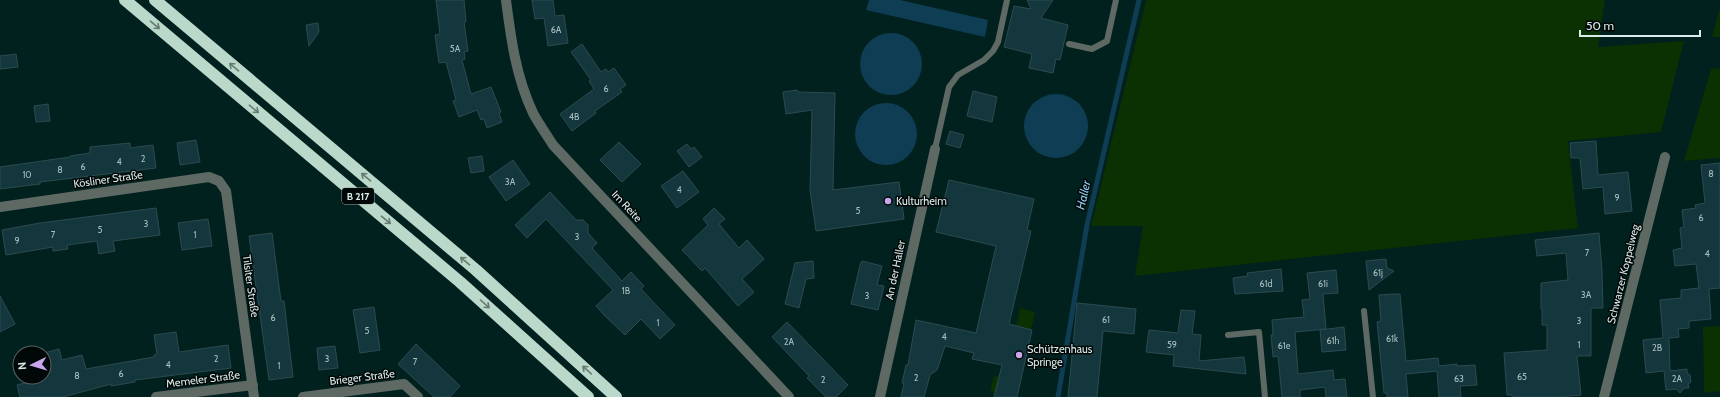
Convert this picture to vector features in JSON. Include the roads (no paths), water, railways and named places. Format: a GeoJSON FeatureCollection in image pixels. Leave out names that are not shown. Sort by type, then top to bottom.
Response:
{"type":"FeatureCollection","features":[{"type":"Feature","properties":{"kind":"highway","name":"B 217"},"geometry":{"type":"LineString","coordinates":[[125,0],[460,282],[588,397]]}},
{"type":"Feature","properties":{"kind":"highway","name":"B 217"},"geometry":{"type":"LineString","coordinates":[[155,0],[476,270],[616,397]]}},
{"type":"Feature","properties":{"kind":"street","name":"Im Reite"},"geometry":{"type":"LineString","coordinates":[[506,0],[511,40],[520,78],[534,114],[553,144],[790,397]]}},
{"type":"Feature","properties":{"kind":"street","name":"An der Haller"},"geometry":{"type":"LineString","coordinates":[[880,397],[935,149]]}},
{"type":"Feature","properties":{"kind":"street","name":"Schwarzer Koppelweg"},"geometry":{"type":"LineString","coordinates":[[1604,397],[1665,157]]}},
{"type":"Feature","properties":{"kind":"street","name":"Kösliner Straße"},"geometry":{"type":"LineString","coordinates":[[0,207],[209,177],[219,181]]}},
{"type":"Feature","properties":{"kind":"street","name":"Tilsiter Straße"},"geometry":{"type":"LineString","coordinates":[[219,181],[226,191],[254,397]]}},
{"type":"Feature","properties":{"kind":"street","name":"Brieger Straße"},"geometry":{"type":"LineString","coordinates":[[303,397],[404,384],[418,397]]}},
{"type":"Feature","properties":{"kind":"street","name":"Memeler Straße"},"geometry":{"type":"LineString","coordinates":[[156,397],[253,385]]}},
{"type":"Feature","properties":{"kind":"lane"},"geometry":{"type":"LineString","coordinates":[[935,149],[949,87],[958,75],[984,60],[993,51],[998,42],[1007,0]]}},
{"type":"Feature","properties":{"kind":"lane"},"geometry":{"type":"LineString","coordinates":[[1068,44],[1092,49],[1107,41],[1116,0]]}},
{"type":"Feature","properties":{"kind":"lane"},"geometry":{"type":"LineString","coordinates":[[1364,311],[1373,397]]}},
{"type":"Feature","properties":{"kind":"lane"},"geometry":{"type":"LineString","coordinates":[[1228,334],[1258,332],[1265,397]]}},
{"type":"Feature","properties":{"kind":"water"},"geometry":{"type":"Polygon","coordinates":[[[869,0],[900,0],[988,20],[985,37],[866,10],[869,0]]]}},
{"type":"Feature","properties":{"kind":"water"},"geometry":{"type":"Polygon","coordinates":[[[885,33],[897,33],[913,42],[920,52],[922,64],[920,76],[913,86],[897,95],[885,95],[874,90],[865,81],[860,70],[860,58],[865,47],[874,38],[885,33]]]}},
{"type":"Feature","properties":{"kind":"water"},"geometry":{"type":"Polygon","coordinates":[[[1056,94],[1074,100],[1082,108],[1088,126],[1082,144],[1074,152],[1056,158],[1038,152],[1030,144],[1024,126],[1030,108],[1038,100],[1056,94]]]}},
{"type":"Feature","properties":{"kind":"water"},"geometry":{"type":"Polygon","coordinates":[[[880,103],[892,103],[908,112],[915,122],[917,134],[915,146],[908,156],[892,165],[880,165],[869,160],[860,151],[855,140],[855,128],[860,117],[869,108],[880,103]]]}},
{"type":"Feature","properties":{"kind":"waterway","name":"Haller"},"geometry":{"type":"LineString","coordinates":[[1058,397],[1087,225],[1139,0]]}},
{"type":"Feature","properties":{"kind":"place","name":"Kulturheim"},"geometry":{"type":"Point","coordinates":[888,201]}},
{"type":"Feature","properties":{"kind":"place","name":"Schützenhaus Springe"},"geometry":{"type":"Point","coordinates":[1019,355]}}]}
